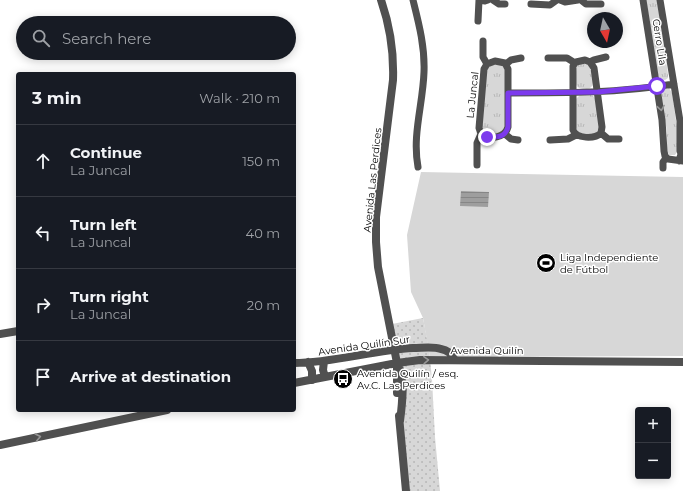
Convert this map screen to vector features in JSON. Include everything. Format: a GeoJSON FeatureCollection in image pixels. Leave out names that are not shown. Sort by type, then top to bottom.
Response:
{"type":"FeatureCollection","features":[{"type":"Feature","properties":{"kind":"street","name":"Avenida Las Perdices"},"geometry":{"type":"LineString","coordinates":[[381,0],[392,40],[394,60],[393,80],[376,217],[376,242],[378,266],[394,349],[397,362],[401,370],[400,421],[406,491]]}},
{"type":"Feature","properties":{"kind":"street"},"geometry":{"type":"LineString","coordinates":[[413,0],[424,44],[423,86],[416,139],[416,156],[418,167]]}},
{"type":"Feature","properties":{"kind":"street"},"geometry":{"type":"LineString","coordinates":[[478,21],[479,0],[488,0]]}},
{"type":"Feature","properties":{"kind":"street"},"geometry":{"type":"LineString","coordinates":[[493,0],[498,3],[505,4]]}},
{"type":"Feature","properties":{"kind":"street"},"geometry":{"type":"LineString","coordinates":[[531,4],[550,5],[559,0],[565,2],[578,0]]}},
{"type":"Feature","properties":{"kind":"street"},"geometry":{"type":"LineString","coordinates":[[581,0],[587,4],[601,4]]}},
{"type":"Feature","properties":{"kind":"street","name":"Cerro Lila"},"geometry":{"type":"LineString","coordinates":[[643,0],[663,128],[664,152],[666,158],[663,168]]}},
{"type":"Feature","properties":{"kind":"street","name":"Cerro Lila"},"geometry":{"type":"LineString","coordinates":[[660,0],[680,126],[680,151],[682,158],[671,160],[666,158]]}},
{"type":"Feature","properties":{"kind":"street"},"geometry":{"type":"LineString","coordinates":[[483,41],[483,57],[487,64]]}},
{"type":"Feature","properties":{"kind":"street"},"geometry":{"type":"LineString","coordinates":[[590,62],[606,57]]}},
{"type":"Feature","properties":{"kind":"street"},"geometry":{"type":"LineString","coordinates":[[481,134],[485,136],[498,137],[505,134],[508,127],[508,69],[506,64],[512,60],[520,58]]}},
{"type":"Feature","properties":{"kind":"street"},"geometry":{"type":"LineString","coordinates":[[548,58],[566,58],[575,63]]}},
{"type":"Feature","properties":{"kind":"street"},"geometry":{"type":"LineString","coordinates":[[576,135],[573,130],[573,69],[575,63],[585,60],[590,62],[594,68],[602,127],[601,133]]}},
{"type":"Feature","properties":{"kind":"street","name":"La Juncal"},"geometry":{"type":"LineString","coordinates":[[477,165],[477,143],[481,134],[479,125],[484,69],[487,64],[495,61],[506,64]]}},
{"type":"Feature","properties":{"kind":"street"},"geometry":{"type":"LineString","coordinates":[[508,93],[598,92],[674,84]]}},
{"type":"Feature","properties":{"kind":"street"},"geometry":{"type":"LineString","coordinates":[[550,140],[568,139],[576,135],[596,136],[601,133]]}},
{"type":"Feature","properties":{"kind":"street"},"geometry":{"type":"LineString","coordinates":[[601,133],[608,139],[620,139]]}},
{"type":"Feature","properties":{"kind":"street"},"geometry":{"type":"LineString","coordinates":[[505,134],[511,139],[518,140]]}},
{"type":"Feature","properties":{"kind":"street"},"geometry":{"type":"LineString","coordinates":[[0,334],[16,331]]}},
{"type":"Feature","properties":{"kind":"street","name":"Avenida Quilín Sur"},"geometry":{"type":"LineString","coordinates":[[296,363],[324,361],[394,349],[440,348],[452,354],[455,360]]}},
{"type":"Feature","properties":{"kind":"street","name":"Avenida Quilín"},"geometry":{"type":"LineString","coordinates":[[296,383],[397,362],[427,360],[683,362]]}},
{"type":"Feature","properties":{"kind":"street"},"geometry":{"type":"LineString","coordinates":[[324,361],[323,370],[325,377]]}},
{"type":"Feature","properties":{"kind":"street"},"geometry":{"type":"LineString","coordinates":[[308,362],[312,371],[312,380]]}},
{"type":"Feature","properties":{"kind":"street"},"geometry":{"type":"LineString","coordinates":[[0,445],[157,412]]}},
{"type":"Feature","properties":{"kind":"green space"},"geometry":{"type":"Polygon","coordinates":[[[646,0],[657,0],[668,74],[668,78],[665,80],[660,79],[658,75],[646,0]]]}},
{"type":"Feature","properties":{"kind":"green space"},"geometry":{"type":"Polygon","coordinates":[[[587,62],[592,74],[593,84],[588,89],[578,88],[576,84],[577,65],[587,62]]]}},
{"type":"Feature","properties":{"kind":"green space"},"geometry":{"type":"Polygon","coordinates":[[[501,64],[505,68],[505,128],[501,134],[487,134],[483,132],[481,127],[487,69],[491,65],[501,64]]]}},
{"type":"Feature","properties":{"kind":"green space"},"geometry":{"type":"Polygon","coordinates":[[[669,88],[672,93],[678,134],[677,152],[675,155],[669,155],[667,150],[667,132],[661,94],[662,90],[669,88]]]}},
{"type":"Feature","properties":{"kind":"green space"},"geometry":{"type":"Polygon","coordinates":[[[580,95],[592,95],[595,98],[600,129],[596,133],[578,133],[576,128],[576,99],[580,95]]]}},
{"type":"Feature","properties":{"kind":"green space","name":"Liga Independiente de Fútbol"},"geometry":{"type":"Polygon","coordinates":[[[421,172],[683,177],[683,356],[430,357],[423,318],[411,292],[407,235],[421,172]]]}},
{"type":"Feature","properties":{"kind":"green space"},"geometry":{"type":"Polygon","coordinates":[[[423,318],[429,349],[432,379],[440,491],[409,491],[392,324],[423,318]]]}},
{"type":"Feature","properties":{"kind":"shaded area"},"geometry":{"type":"Polygon","coordinates":[[[461,191],[489,192],[488,207],[460,206],[461,191]]]}},
{"type":"Feature","properties":{"kind":"place","name":"Liga Independiente de Fútbol"},"geometry":{"type":"Point","coordinates":[546,263]}},
{"type":"Feature","properties":{"kind":"place","name":"Avenida Quilín / esq. Av.C. Las Perdices"},"geometry":{"type":"Point","coordinates":[343,379]}},
{"type":"Feature","properties":{"kind":"route"},"geometry":{"type":"LineString","coordinates":[[487,137],[498,137],[507,132],[508,93],[598,92],[657,86]]}}]}
